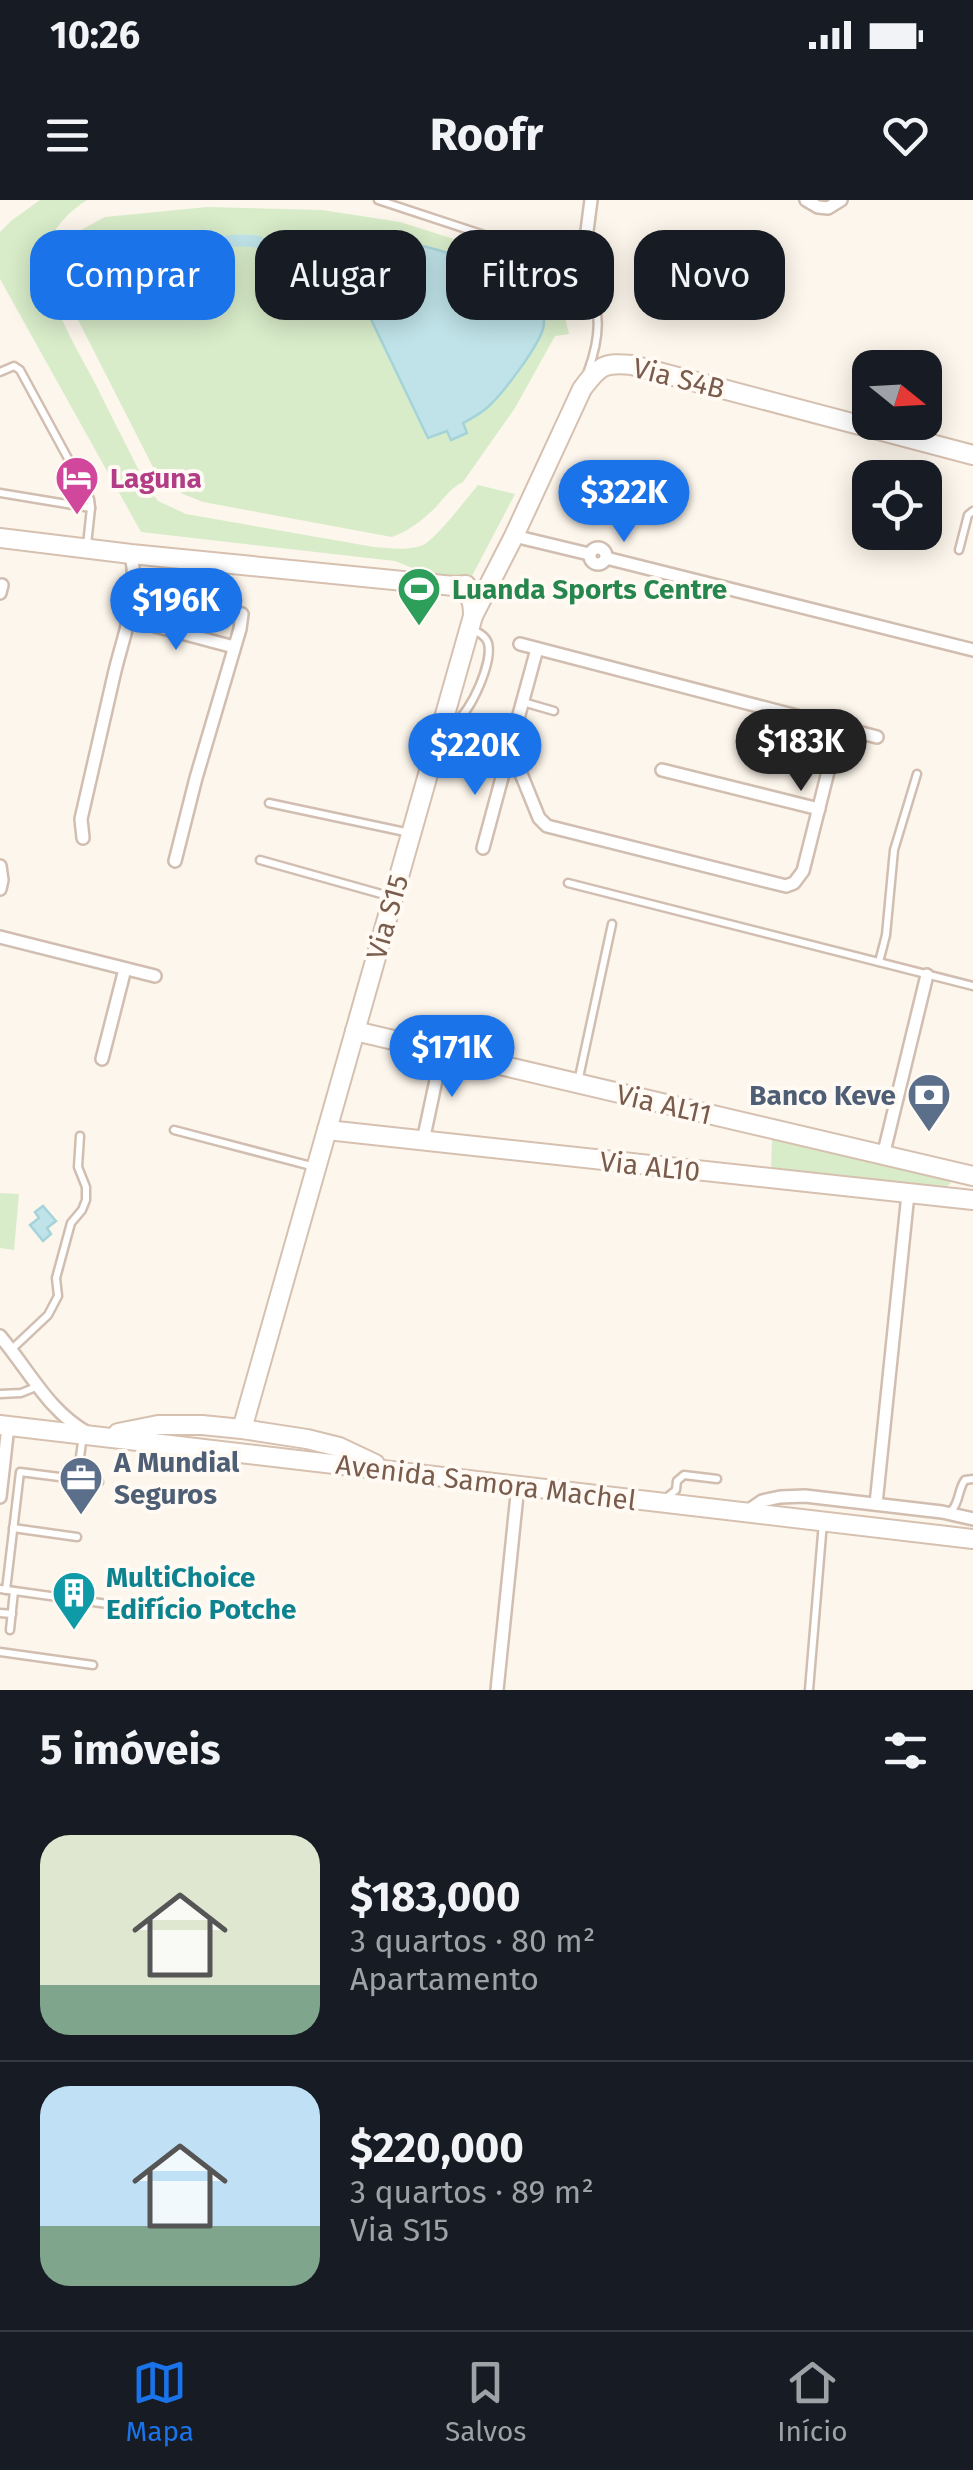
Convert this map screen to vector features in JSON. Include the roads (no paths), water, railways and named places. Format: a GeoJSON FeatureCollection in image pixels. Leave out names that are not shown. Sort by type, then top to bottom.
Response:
{"type":"FeatureCollection","features":[{"type":"Feature","properties":{"kind":"street"},"geometry":{"type":"LineString","coordinates":[[588,230],[591,200]]}},
{"type":"Feature","properties":{"kind":"street"},"geometry":{"type":"LineString","coordinates":[[806,200],[828,208],[840,200]]}},
{"type":"Feature","properties":{"kind":"street","name":"Via S4B"},"geometry":{"type":"LineString","coordinates":[[582,388],[603,366],[632,366],[973,455]]}},
{"type":"Feature","properties":{"kind":"street"},"geometry":{"type":"LineString","coordinates":[[471,622],[582,388]]}},
{"type":"Feature","properties":{"kind":"street"},"geometry":{"type":"LineString","coordinates":[[514,536],[590,554],[596,564],[606,558],[973,650]]}},
{"type":"Feature","properties":{"kind":"street"},"geometry":{"type":"LineString","coordinates":[[0,538],[454,586],[479,583],[499,564]]}},
{"type":"Feature","properties":{"kind":"street"},"geometry":{"type":"LineString","coordinates":[[83,838],[81,819],[135,593],[131,554]]}},
{"type":"Feature","properties":{"kind":"street"},"geometry":{"type":"LineString","coordinates":[[454,586],[469,594],[473,604],[471,622]]}},
{"type":"Feature","properties":{"kind":"street"},"geometry":{"type":"LineString","coordinates":[[176,861],[242,614]]}},
{"type":"Feature","properties":{"kind":"street"},"geometry":{"type":"LineString","coordinates":[[129,618],[234,647]]}},
{"type":"Feature","properties":{"kind":"street","name":"Via S15"},"geometry":{"type":"LineString","coordinates":[[242,1428],[445,726],[471,622]]}},
{"type":"Feature","properties":{"kind":"street"},"geometry":{"type":"LineString","coordinates":[[520,644],[877,737]]}},
{"type":"Feature","properties":{"kind":"street"},"geometry":{"type":"LineString","coordinates":[[514,733],[537,649]]}},
{"type":"Feature","properties":{"kind":"street"},"geometry":{"type":"LineString","coordinates":[[445,726],[500,738]]}},
{"type":"Feature","properties":{"kind":"street"},"geometry":{"type":"LineString","coordinates":[[445,726],[470,744],[507,757],[521,756],[525,746],[521,736],[505,734],[498,748],[507,757],[538,818],[546,826],[780,886],[794,884],[801,876],[839,728]]}},
{"type":"Feature","properties":{"kind":"street"},"geometry":{"type":"LineString","coordinates":[[483,848],[507,757]]}},
{"type":"Feature","properties":{"kind":"street"},"geometry":{"type":"LineString","coordinates":[[662,770],[818,809]]}},
{"type":"Feature","properties":{"kind":"street"},"geometry":{"type":"LineString","coordinates":[[0,866],[0,888]]}},
{"type":"Feature","properties":{"kind":"street"},"geometry":{"type":"LineString","coordinates":[[0,937],[155,976]]}},
{"type":"Feature","properties":{"kind":"street"},"geometry":{"type":"LineString","coordinates":[[102,1059],[125,968]]}},
{"type":"Feature","properties":{"kind":"street"},"geometry":{"type":"LineString","coordinates":[[883,1156],[927,974]]}},
{"type":"Feature","properties":{"kind":"street","name":"Via AL11"},"geometry":{"type":"LineString","coordinates":[[355,1031],[973,1176]]}},
{"type":"Feature","properties":{"kind":"street"},"geometry":{"type":"LineString","coordinates":[[423,1141],[442,1052]]}},
{"type":"Feature","properties":{"kind":"street","name":"Via AL10"},"geometry":{"type":"LineString","coordinates":[[327,1130],[973,1200]]}},
{"type":"Feature","properties":{"kind":"street"},"geometry":{"type":"LineString","coordinates":[[943,1198],[957,1185],[950,1170]]}},
{"type":"Feature","properties":{"kind":"street"},"geometry":{"type":"LineString","coordinates":[[876,1504],[908,1194]]}},
{"type":"Feature","properties":{"kind":"street"},"geometry":{"type":"LineString","coordinates":[[0,1336],[67,1420],[93,1435],[158,1425],[242,1428],[340,1448],[389,1471]]}},
{"type":"Feature","properties":{"kind":"street"},"geometry":{"type":"LineString","coordinates":[[0,1496],[4,1425]]}},
{"type":"Feature","properties":{"kind":"street","name":"Avenida Samora Machel"},"geometry":{"type":"LineString","coordinates":[[4,1425],[973,1538]]}},
{"type":"Feature","properties":{"kind":"street"},"geometry":{"type":"LineString","coordinates":[[496,1690],[518,1485]]}},
{"type":"Feature","properties":{"kind":"street"},"geometry":{"type":"LineString","coordinates":[[746,1512],[762,1501],[780,1496],[805,1496],[973,1519]]}},
{"type":"Feature","properties":{"kind":"lane"},"geometry":{"type":"LineString","coordinates":[[378,200],[570,266],[589,286],[597,312],[598,344],[582,388]]}},
{"type":"Feature","properties":{"kind":"lane"},"geometry":{"type":"LineString","coordinates":[[0,372],[14,366],[20,370],[90,499],[86,548]]}},
{"type":"Feature","properties":{"kind":"lane"},"geometry":{"type":"LineString","coordinates":[[0,493],[91,508]]}},
{"type":"Feature","properties":{"kind":"lane"},"geometry":{"type":"LineString","coordinates":[[959,550],[968,514],[973,511]]}},
{"type":"Feature","properties":{"kind":"lane"},"geometry":{"type":"LineString","coordinates":[[522,701],[554,711]]}},
{"type":"Feature","properties":{"kind":"lane"},"geometry":{"type":"LineString","coordinates":[[878,962],[886,934],[894,850],[917,774]]}},
{"type":"Feature","properties":{"kind":"lane"},"geometry":{"type":"LineString","coordinates":[[269,803],[411,834]]}},
{"type":"Feature","properties":{"kind":"lane"},"geometry":{"type":"LineString","coordinates":[[260,860],[393,898]]}},
{"type":"Feature","properties":{"kind":"lane"},"geometry":{"type":"LineString","coordinates":[[568,883],[973,986]]}},
{"type":"Feature","properties":{"kind":"lane"},"geometry":{"type":"LineString","coordinates":[[578,1084],[612,924]]}},
{"type":"Feature","properties":{"kind":"lane"},"geometry":{"type":"LineString","coordinates":[[174,1130],[316,1168]]}},
{"type":"Feature","properties":{"kind":"lane"},"geometry":{"type":"LineString","coordinates":[[12,1350],[48,1315],[58,1296],[56,1278],[71,1223],[86,1200],[78,1166],[80,1136]]}},
{"type":"Feature","properties":{"kind":"lane"},"geometry":{"type":"LineString","coordinates":[[0,1394],[20,1393],[38,1386]]}},
{"type":"Feature","properties":{"kind":"lane"},"geometry":{"type":"LineString","coordinates":[[77,1479],[93,1435]]}},
{"type":"Feature","properties":{"kind":"lane"},"geometry":{"type":"LineString","coordinates":[[10,1630],[12,1614],[7,1590],[20,1472],[99,1482]]}},
{"type":"Feature","properties":{"kind":"lane"},"geometry":{"type":"LineString","coordinates":[[660,1502],[676,1490],[684,1475],[717,1479]]}},
{"type":"Feature","properties":{"kind":"lane"},"geometry":{"type":"LineString","coordinates":[[942,1512],[952,1510],[962,1485],[973,1478]]}},
{"type":"Feature","properties":{"kind":"lane"},"geometry":{"type":"LineString","coordinates":[[809,1690],[823,1521]]}},
{"type":"Feature","properties":{"kind":"lane"},"geometry":{"type":"LineString","coordinates":[[13,1528],[77,1537]]}},
{"type":"Feature","properties":{"kind":"lane"},"geometry":{"type":"LineString","coordinates":[[7,1590],[129,1607]]}},
{"type":"Feature","properties":{"kind":"lane"},"geometry":{"type":"LineString","coordinates":[[0,1613],[12,1614]]}},
{"type":"Feature","properties":{"kind":"lane"},"geometry":{"type":"LineString","coordinates":[[0,1652],[93,1665]]}},
{"type":"Feature","properties":{"kind":"water"},"geometry":{"type":"Polygon","coordinates":[[[426,247],[446,253],[446,320],[544,320],[540,337],[519,369],[483,411],[463,423],[467,433],[451,440],[447,431],[428,438],[371,320],[426,320],[426,247]]]}},
{"type":"Feature","properties":{"kind":"water"},"geometry":{"type":"Polygon","coordinates":[[[43,1206],[56,1221],[47,1228],[51,1234],[43,1241],[30,1225],[39,1218],[35,1212],[43,1206]]]}},
{"type":"Feature","properties":{"kind":"waterway"},"geometry":{"type":"LineString","coordinates":[[235,241],[255,242]]}},
{"type":"Feature","properties":{"kind":"place","name":"Laguna"},"geometry":{"type":"Point","coordinates":[77,516]}},
{"type":"Feature","properties":{"kind":"place","name":"Luanda Sports Centre"},"geometry":{"type":"Point","coordinates":[419,627]}},
{"type":"Feature","properties":{"kind":"place","name":"Banco Keve"},"geometry":{"type":"Point","coordinates":[929,1133]}},
{"type":"Feature","properties":{"kind":"place","name":"A Mundial Seguros"},"geometry":{"type":"Point","coordinates":[81,1516]}},
{"type":"Feature","properties":{"kind":"place","name":"MultiChoice Edifício Potche"},"geometry":{"type":"Point","coordinates":[74,1631]}}]}
